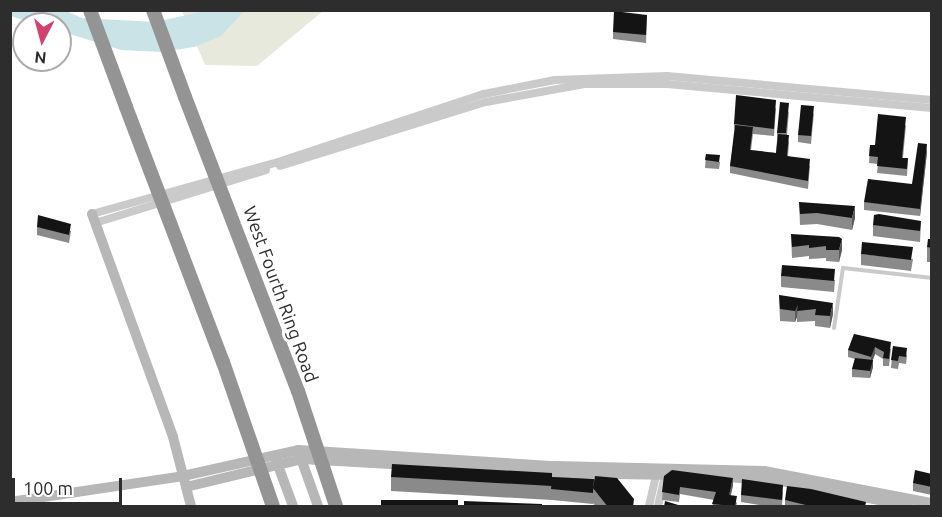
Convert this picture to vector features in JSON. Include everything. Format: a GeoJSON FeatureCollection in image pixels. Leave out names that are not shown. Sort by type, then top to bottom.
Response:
{"type":"FeatureCollection","features":[{"type":"Feature","properties":{"kind":"highway"},"geometry":{"type":"LineString","coordinates":[[90,10],[223,362],[273,507]]}},
{"type":"Feature","properties":{"kind":"highway","name":"West Fourth Ring Road"},"geometry":{"type":"LineString","coordinates":[[153,10],[252,267],[336,507]]}},
{"type":"Feature","properties":{"kind":"street"},"geometry":{"type":"LineString","coordinates":[[94,218],[278,162],[484,94],[555,80],[668,76],[932,100]]}},
{"type":"Feature","properties":{"kind":"street"},"geometry":{"type":"LineString","coordinates":[[94,218],[486,102],[556,87],[667,84],[932,108]]}},
{"type":"Feature","properties":{"kind":"street"},"geometry":{"type":"LineString","coordinates":[[94,218],[173,437],[191,507]]}},
{"type":"Feature","properties":{"kind":"street"},"geometry":{"type":"LineString","coordinates":[[10,502],[185,482],[300,454],[661,471],[771,480],[909,507]]}},
{"type":"Feature","properties":{"kind":"street"},"geometry":{"type":"LineString","coordinates":[[300,454],[318,507]]}},
{"type":"Feature","properties":{"kind":"street"},"geometry":{"type":"LineString","coordinates":[[277,461],[293,507]]}},
{"type":"Feature","properties":{"kind":"street"},"geometry":{"type":"LineString","coordinates":[[661,471],[772,472],[932,503]]}},
{"type":"Feature","properties":{"kind":"street"},"geometry":{"type":"LineString","coordinates":[[649,507],[661,471]]}},
{"type":"Feature","properties":{"kind":"street"},"geometry":{"type":"LineString","coordinates":[[658,507],[661,471]]}},
{"type":"Feature","properties":{"kind":"lane"},"geometry":{"type":"LineString","coordinates":[[834,328],[843,268],[932,278]]}},
{"type":"Feature","properties":{"kind":"shaded area"},"geometry":{"type":"Polygon","coordinates":[[[182,11],[323,11],[257,66],[205,65],[182,11]]]}},
{"type":"Feature","properties":{"kind":"water"},"geometry":{"type":"Polygon","coordinates":[[[10,11],[68,12],[12,12],[11,16],[10,11]]]}},
{"type":"Feature","properties":{"kind":"water"},"geometry":{"type":"Polygon","coordinates":[[[205,11],[244,11],[221,36],[194,47],[161,52],[121,50],[72,35],[72,14],[82,18],[155,22],[205,11]]]}},
{"type":"Feature","properties":{"kind":"building"},"geometry":{"type":"Polygon","coordinates":[[[614,11],[647,15],[646,35],[613,32],[614,11]]]}},
{"type":"Feature","properties":{"kind":"building"},"geometry":{"type":"Polygon","coordinates":[[[736,95],[776,100],[774,129],[734,124],[736,95]]]}},
{"type":"Feature","properties":{"kind":"building"},"geometry":{"type":"Polygon","coordinates":[[[780,102],[789,103],[786,133],[777,133],[780,102]]]}},
{"type":"Feature","properties":{"kind":"building"},"geometry":{"type":"Polygon","coordinates":[[[801,105],[814,106],[811,136],[798,135],[801,105]]]}},
{"type":"Feature","properties":{"kind":"building"},"geometry":{"type":"Polygon","coordinates":[[[878,114],[906,117],[902,158],[908,158],[907,169],[877,166],[878,157],[869,156],[870,145],[875,145],[878,114]]]}},
{"type":"Feature","properties":{"kind":"building"},"geometry":{"type":"Polygon","coordinates":[[[735,125],[753,127],[750,150],[776,153],[778,134],[789,135],[787,156],[810,159],[808,181],[730,166],[735,125]]]}},
{"type":"Feature","properties":{"kind":"building"},"geometry":{"type":"Polygon","coordinates":[[[918,143],[927,144],[920,209],[864,202],[868,179],[912,184],[918,143]]]}},
{"type":"Feature","properties":{"kind":"building"},"geometry":{"type":"Polygon","coordinates":[[[706,154],[720,155],[719,162],[705,160],[706,154]]]}},
{"type":"Feature","properties":{"kind":"building"},"geometry":{"type":"Polygon","coordinates":[[[799,202],[855,206],[852,218],[817,213],[800,214],[799,202]]]}},
{"type":"Feature","properties":{"kind":"building"},"geometry":{"type":"Polygon","coordinates":[[[38,215],[71,224],[69,235],[37,227],[38,215]]]}},
{"type":"Feature","properties":{"kind":"building"},"geometry":{"type":"Polygon","coordinates":[[[874,215],[921,221],[920,231],[873,225],[874,215]]]}},
{"type":"Feature","properties":{"kind":"building"},"geometry":{"type":"Polygon","coordinates":[[[791,234],[842,239],[839,250],[826,250],[826,246],[792,247],[791,234]]]}},
{"type":"Feature","properties":{"kind":"building"},"geometry":{"type":"Polygon","coordinates":[[[928,239],[932,239],[932,248],[927,247],[928,239]]]}},
{"type":"Feature","properties":{"kind":"building"},"geometry":{"type":"Polygon","coordinates":[[[862,242],[913,247],[911,260],[861,254],[862,242]]]}},
{"type":"Feature","properties":{"kind":"building"},"geometry":{"type":"Polygon","coordinates":[[[782,265],[835,269],[834,281],[781,276],[782,265]]]}},
{"type":"Feature","properties":{"kind":"building"},"geometry":{"type":"Polygon","coordinates":[[[779,295],[833,303],[830,316],[815,315],[816,309],[797,311],[798,305],[795,311],[780,309],[779,295]]]}},
{"type":"Feature","properties":{"kind":"building"},"geometry":{"type":"Polygon","coordinates":[[[854,334],[891,342],[889,359],[883,358],[884,352],[875,347],[871,357],[848,350],[854,334]]]}},
{"type":"Feature","properties":{"kind":"building"},"geometry":{"type":"Polygon","coordinates":[[[893,346],[907,348],[906,357],[899,356],[898,361],[891,360],[893,346]]]}},
{"type":"Feature","properties":{"kind":"building"},"geometry":{"type":"Polygon","coordinates":[[[855,358],[873,360],[870,371],[852,369],[855,358]]]}},
{"type":"Feature","properties":{"kind":"building"},"geometry":{"type":"Polygon","coordinates":[[[392,464],[552,473],[552,486],[391,477],[392,464]]]}},
{"type":"Feature","properties":{"kind":"building"},"geometry":{"type":"Polygon","coordinates":[[[672,470],[733,478],[729,495],[737,496],[735,507],[721,507],[722,505],[712,504],[716,492],[680,487],[679,495],[662,492],[664,476],[672,470]]]}},
{"type":"Feature","properties":{"kind":"building"},"geometry":{"type":"Polygon","coordinates":[[[915,470],[932,474],[932,487],[913,483],[915,470]]]}},
{"type":"Feature","properties":{"kind":"building"},"geometry":{"type":"Polygon","coordinates":[[[595,476],[617,478],[634,499],[633,507],[608,507],[593,488],[595,476]]]}},
{"type":"Feature","properties":{"kind":"building"},"geometry":{"type":"Polygon","coordinates":[[[552,477],[594,479],[593,493],[551,489],[552,477]]]}},
{"type":"Feature","properties":{"kind":"building"},"geometry":{"type":"Polygon","coordinates":[[[742,479],[783,485],[782,500],[741,495],[742,479]]]}},
{"type":"Feature","properties":{"kind":"building"},"geometry":{"type":"Polygon","coordinates":[[[787,486],[811,489],[866,502],[865,507],[814,507],[785,500],[787,486]]]}},
{"type":"Feature","properties":{"kind":"building"},"geometry":{"type":"Polygon","coordinates":[[[381,500],[458,500],[458,507],[381,507],[381,500]]]}},
{"type":"Feature","properties":{"kind":"building"},"geometry":{"type":"Polygon","coordinates":[[[464,501],[542,504],[542,507],[464,507],[464,501]]]}},
{"type":"Feature","properties":{"kind":"building"},"geometry":{"type":"Polygon","coordinates":[[[665,501],[685,507],[664,507],[665,501]]]}}]}
